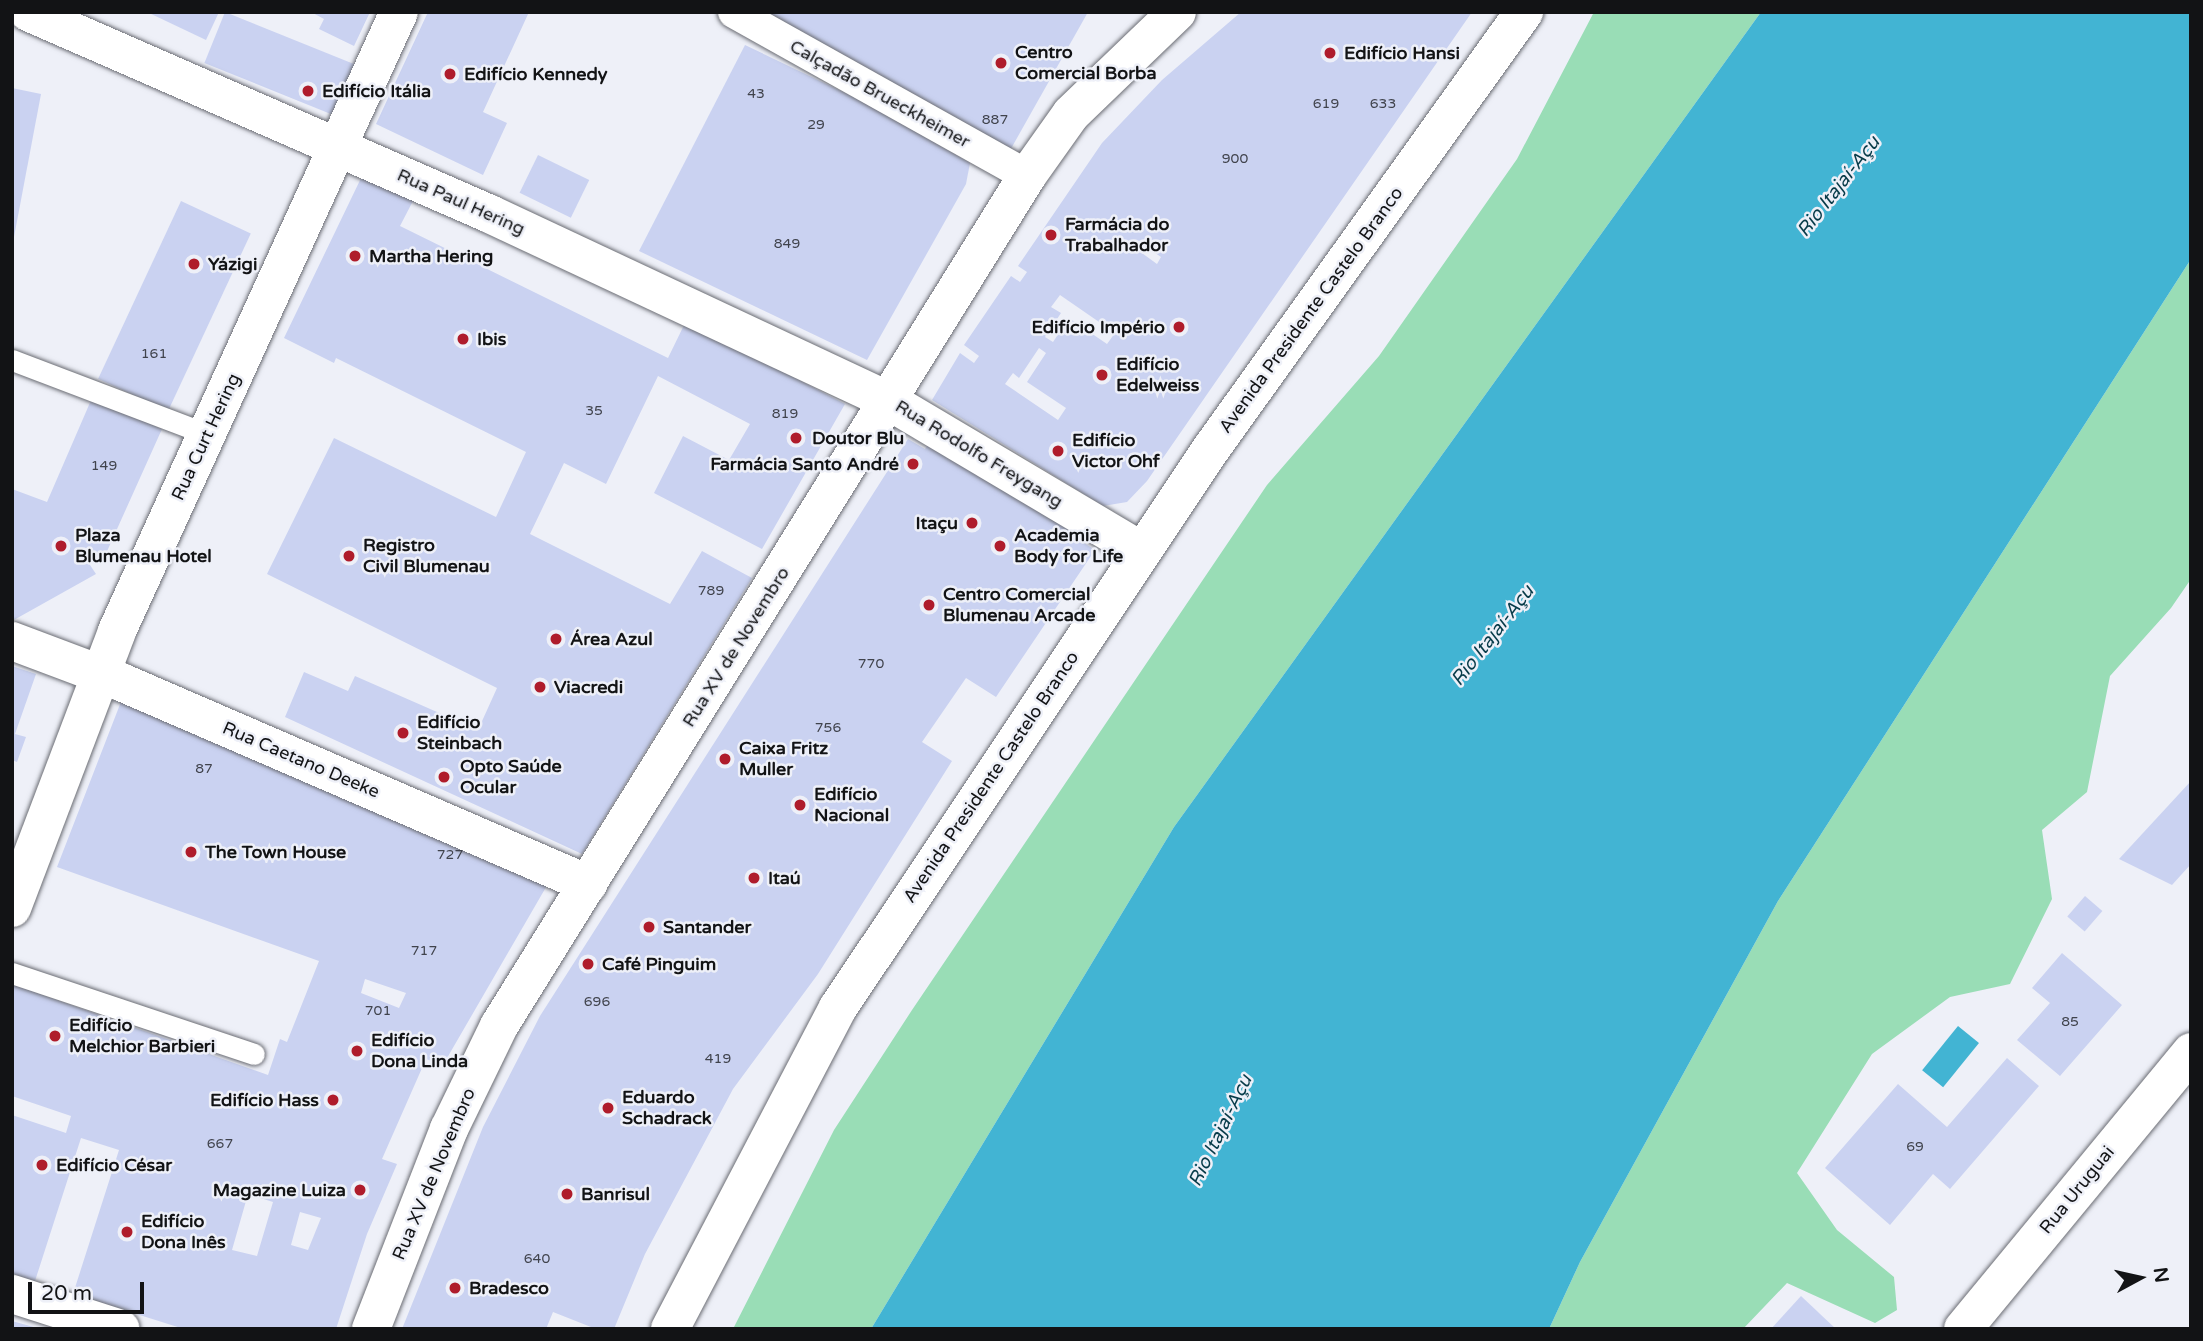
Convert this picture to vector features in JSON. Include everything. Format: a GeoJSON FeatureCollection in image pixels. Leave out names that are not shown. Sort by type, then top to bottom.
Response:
{"type":"FeatureCollection","features":[{"type":"Feature","properties":{"kind":"street","name":"Rua Paul Hering"},"geometry":{"type":"LineString","coordinates":[[28,12],[338,148],[889,401]]}},
{"type":"Feature","properties":{"kind":"street","name":"Rua Curt Hering"},"geometry":{"type":"LineString","coordinates":[[12,908],[100,674],[399,12]]}},
{"type":"Feature","properties":{"kind":"street","name":"Calçadão Brueckheimer"},"geometry":{"type":"LineString","coordinates":[[734,12],[1027,176]]}},
{"type":"Feature","properties":{"kind":"street","name":"Rua XV de Novembro"},"geometry":{"type":"LineString","coordinates":[[371,1329],[454,1117],[499,1026],[1027,176],[1071,114],[1177,12]]}},
{"type":"Feature","properties":{"kind":"street","name":"Avenida Presidente Castelo Branco"},"geometry":{"type":"LineString","coordinates":[[670,1329],[838,1008],[1142,551],[1524,12]]}},
{"type":"Feature","properties":{"kind":"street","name":"Rua Rodolfo Freygang"},"geometry":{"type":"LineString","coordinates":[[889,401],[1142,551]]}},
{"type":"Feature","properties":{"kind":"street","name":"Rua Caetano Deeke"},"geometry":{"type":"LineString","coordinates":[[12,641],[100,674],[588,884]]}},
{"type":"Feature","properties":{"kind":"street","name":"Rua Uruguai"},"geometry":{"type":"LineString","coordinates":[[1963,1329],[2191,1052]]}},
{"type":"Feature","properties":{"kind":"street"},"geometry":{"type":"LineString","coordinates":[[12,1294],[121,1329]]}},
{"type":"Feature","properties":{"kind":"lane"},"geometry":{"type":"LineString","coordinates":[[12,360],[207,434]]}},
{"type":"Feature","properties":{"kind":"lane"},"geometry":{"type":"LineString","coordinates":[[12,974],[254,1054]]}},
{"type":"Feature","properties":{"kind":"green space"},"geometry":{"type":"Polygon","coordinates":[[[1594,12],[1761,12],[1174,827],[871,1329],[733,1329],[834,1130],[912,1010],[1267,485],[1379,356],[1517,159],[1594,12]]]}},
{"type":"Feature","properties":{"kind":"green space"},"geometry":{"type":"Polygon","coordinates":[[[2191,259],[2191,579],[2171,608],[2110,676],[2087,792],[2042,830],[2052,899],[2010,984],[1950,997],[1872,1054],[1797,1173],[1837,1230],[1894,1277],[1897,1310],[1875,1323],[1787,1283],[1743,1329],[1549,1329],[1580,1262],[1778,901],[2191,259]]]}},
{"type":"Feature","properties":{"kind":"water","name":"Rio Itajaí-Açu"},"geometry":{"type":"Polygon","coordinates":[[[1761,12],[2191,12],[2191,259],[1778,901],[1580,1262],[1549,1329],[871,1329],[1174,827],[1761,12]]]}},
{"type":"Feature","properties":{"kind":"water"},"geometry":{"type":"Polygon","coordinates":[[[1958,1026],[1979,1043],[1943,1087],[1922,1070],[1958,1026]]]}},
{"type":"Feature","properties":{"kind":"building"},"geometry":{"type":"Polygon","coordinates":[[[147,12],[219,12],[206,40],[147,12]]]}},
{"type":"Feature","properties":{"kind":"building","name":"Edifício Itália"},"geometry":{"type":"Polygon","coordinates":[[[225,12],[356,65],[335,116],[204,63],[225,12]]]}},
{"type":"Feature","properties":{"kind":"building"},"geometry":{"type":"Polygon","coordinates":[[[311,12],[370,12],[354,46],[319,29],[324,19],[311,12]]]}},
{"type":"Feature","properties":{"kind":"building","name":"Edifício Kennedy"},"geometry":{"type":"Polygon","coordinates":[[[428,12],[529,12],[483,112],[507,123],[483,175],[376,124],[428,12]]]}},
{"type":"Feature","properties":{"kind":"building","name":"Centro Comercial Borba"},"geometry":{"type":"Polygon","coordinates":[[[760,12],[1088,12],[1008,154],[760,12]]]}},
{"type":"Feature","properties":{"kind":"building"},"geometry":{"type":"Polygon","coordinates":[[[1241,12],[1472,12],[1147,481],[1127,502],[1103,506],[932,400],[960,353],[974,363],[979,356],[964,345],[1011,276],[1020,282],[1027,272],[1018,266],[1102,143],[1162,80],[1241,12]],[[1139,242],[1135,248],[1157,264],[1161,257],[1139,242]],[[1060,295],[1051,307],[1061,313],[1045,337],[1053,342],[1069,318],[1107,344],[1115,333],[1060,295]],[[1039,348],[1019,378],[1013,373],[1005,384],[1058,420],[1066,408],[1027,382],[1046,353],[1039,348]]]}},
{"type":"Feature","properties":{"kind":"building"},"geometry":{"type":"Polygon","coordinates":[[[745,45],[866,103],[970,163],[966,184],[867,360],[639,251],[745,45]]]}},
{"type":"Feature","properties":{"kind":"building"},"geometry":{"type":"Polygon","coordinates":[[[12,88],[41,94],[14,237],[12,237],[12,88]]]}},
{"type":"Feature","properties":{"kind":"building"},"geometry":{"type":"Polygon","coordinates":[[[538,155],[589,180],[571,218],[520,193],[538,155]]]}},
{"type":"Feature","properties":{"kind":"building"},"geometry":{"type":"Polygon","coordinates":[[[363,174],[414,199],[400,226],[668,358],[686,321],[845,404],[762,549],[654,493],[683,436],[729,460],[750,424],[658,376],[606,484],[564,463],[530,534],[670,604],[702,551],[752,578],[582,854],[285,717],[304,672],[348,691],[355,676],[478,730],[497,688],[267,574],[334,438],[496,517],[526,452],[336,358],[334,363],[284,338],[363,174]]]}},
{"type":"Feature","properties":{"kind":"building"},"geometry":{"type":"Polygon","coordinates":[[[181,201],[251,234],[168,411],[98,379],[181,201]]]}},
{"type":"Feature","properties":{"kind":"building"},"geometry":{"type":"Polygon","coordinates":[[[92,398],[162,429],[104,558],[86,559],[96,574],[12,621],[12,489],[47,502],[92,398]]]}},
{"type":"Feature","properties":{"kind":"building"},"geometry":{"type":"Polygon","coordinates":[[[908,439],[925,449],[930,441],[1082,532],[1078,539],[1095,550],[996,697],[966,678],[922,742],[952,761],[818,974],[733,1089],[645,1254],[614,1329],[596,1329],[553,1312],[546,1329],[402,1329],[483,1127],[540,1016],[908,439]]]}},
{"type":"Feature","properties":{"kind":"building"},"geometry":{"type":"Polygon","coordinates":[[[12,666],[36,674],[15,734],[26,737],[17,762],[12,760],[12,666]]]}},
{"type":"Feature","properties":{"kind":"building"},"geometry":{"type":"Polygon","coordinates":[[[124,694],[549,882],[443,1065],[426,1059],[382,1159],[397,1164],[367,1234],[336,1329],[184,1329],[73,1294],[119,1150],[81,1138],[35,1281],[12,1274],[12,1115],[66,1133],[71,1116],[12,1096],[12,984],[268,1075],[280,1039],[287,1042],[319,961],[57,867],[124,694]],[[365,979],[361,993],[399,1008],[406,993],[365,979]],[[248,1194],[232,1250],[257,1256],[273,1202],[248,1194]],[[300,1212],[291,1245],[308,1250],[321,1218],[300,1212]]]}},
{"type":"Feature","properties":{"kind":"building"},"geometry":{"type":"Polygon","coordinates":[[[2191,781],[2191,864],[2172,885],[2119,859],[2191,781]]]}},
{"type":"Feature","properties":{"kind":"building"},"geometry":{"type":"Polygon","coordinates":[[[2085,896],[2102,911],[2085,931],[2067,916],[2085,896]]]}},
{"type":"Feature","properties":{"kind":"building"},"geometry":{"type":"Polygon","coordinates":[[[2062,953],[2122,1005],[2060,1076],[2017,1040],[2050,1003],[2032,988],[2062,953]]]}},
{"type":"Feature","properties":{"kind":"building"},"geometry":{"type":"Polygon","coordinates":[[[2007,1058],[2039,1086],[1950,1189],[1933,1174],[1890,1225],[1825,1168],[1898,1084],[1947,1127],[2007,1058]]]}},
{"type":"Feature","properties":{"kind":"building"},"geometry":{"type":"Polygon","coordinates":[[[1801,1296],[1836,1329],[1771,1329],[1801,1296]]]}},
{"type":"Feature","properties":{"kind":"building"},"geometry":{"type":"Polygon","coordinates":[[[12,1321],[37,1328],[37,1329],[12,1329],[12,1321]]]}},
{"type":"Feature","properties":{"kind":"place","name":"Edifício Hansi"},"geometry":{"type":"Point","coordinates":[1330,53]}},
{"type":"Feature","properties":{"kind":"place","name":"Centro Comercial Borba"},"geometry":{"type":"Point","coordinates":[1001,63]}},
{"type":"Feature","properties":{"kind":"place","name":"Edifício Kennedy"},"geometry":{"type":"Point","coordinates":[450,74]}},
{"type":"Feature","properties":{"kind":"place","name":"Edifício Itália"},"geometry":{"type":"Point","coordinates":[308,91]}},
{"type":"Feature","properties":{"kind":"place","name":"Farmácia do Trabalhador"},"geometry":{"type":"Point","coordinates":[1051,235]}},
{"type":"Feature","properties":{"kind":"place","name":"Martha Hering"},"geometry":{"type":"Point","coordinates":[355,256]}},
{"type":"Feature","properties":{"kind":"place","name":"Yázigi"},"geometry":{"type":"Point","coordinates":[194,264]}},
{"type":"Feature","properties":{"kind":"place","name":"Edifício Império"},"geometry":{"type":"Point","coordinates":[1179,327]}},
{"type":"Feature","properties":{"kind":"place","name":"Ibis"},"geometry":{"type":"Point","coordinates":[463,339]}},
{"type":"Feature","properties":{"kind":"place","name":"Edifício Edelweiss"},"geometry":{"type":"Point","coordinates":[1102,375]}},
{"type":"Feature","properties":{"kind":"place","name":"Doutor Blu"},"geometry":{"type":"Point","coordinates":[796,438]}},
{"type":"Feature","properties":{"kind":"place","name":"Edifício Victor Ohf"},"geometry":{"type":"Point","coordinates":[1058,451]}},
{"type":"Feature","properties":{"kind":"place","name":"Farmácia Santo André"},"geometry":{"type":"Point","coordinates":[913,464]}},
{"type":"Feature","properties":{"kind":"place","name":"Itaçu"},"geometry":{"type":"Point","coordinates":[972,523]}},
{"type":"Feature","properties":{"kind":"place","name":"Plaza Blumenau Hotel"},"geometry":{"type":"Point","coordinates":[61,546]}},
{"type":"Feature","properties":{"kind":"place","name":"Academia Body for Life"},"geometry":{"type":"Point","coordinates":[1000,546]}},
{"type":"Feature","properties":{"kind":"place","name":"Registro Civil Blumenau"},"geometry":{"type":"Point","coordinates":[349,556]}},
{"type":"Feature","properties":{"kind":"place","name":"Centro Comercial Blumenau Arcade"},"geometry":{"type":"Point","coordinates":[929,605]}},
{"type":"Feature","properties":{"kind":"place","name":"Área Azul"},"geometry":{"type":"Point","coordinates":[556,639]}},
{"type":"Feature","properties":{"kind":"place","name":"Viacredi"},"geometry":{"type":"Point","coordinates":[540,687]}},
{"type":"Feature","properties":{"kind":"place","name":"Edifício Steinbach"},"geometry":{"type":"Point","coordinates":[403,733]}},
{"type":"Feature","properties":{"kind":"place","name":"Caixa Fritz Muller"},"geometry":{"type":"Point","coordinates":[725,759]}},
{"type":"Feature","properties":{"kind":"place","name":"Opto Saúde Ocular"},"geometry":{"type":"Point","coordinates":[444,777]}},
{"type":"Feature","properties":{"kind":"place","name":"Edifício Nacional"},"geometry":{"type":"Point","coordinates":[800,805]}},
{"type":"Feature","properties":{"kind":"place","name":"The Town House"},"geometry":{"type":"Point","coordinates":[191,852]}},
{"type":"Feature","properties":{"kind":"place","name":"Itaú"},"geometry":{"type":"Point","coordinates":[754,878]}},
{"type":"Feature","properties":{"kind":"place","name":"Santander"},"geometry":{"type":"Point","coordinates":[649,927]}},
{"type":"Feature","properties":{"kind":"place","name":"Café Pinguim"},"geometry":{"type":"Point","coordinates":[588,964]}},
{"type":"Feature","properties":{"kind":"place","name":"Edifício Melchior Barbieri"},"geometry":{"type":"Point","coordinates":[55,1036]}},
{"type":"Feature","properties":{"kind":"place","name":"Edifício Dona Linda"},"geometry":{"type":"Point","coordinates":[357,1051]}},
{"type":"Feature","properties":{"kind":"place","name":"Edifício Hass"},"geometry":{"type":"Point","coordinates":[333,1100]}},
{"type":"Feature","properties":{"kind":"place","name":"Eduardo Schadrack"},"geometry":{"type":"Point","coordinates":[608,1108]}},
{"type":"Feature","properties":{"kind":"place","name":"Edifício César"},"geometry":{"type":"Point","coordinates":[42,1165]}},
{"type":"Feature","properties":{"kind":"place","name":"Magazine Luiza"},"geometry":{"type":"Point","coordinates":[360,1190]}},
{"type":"Feature","properties":{"kind":"place","name":"Banrisul"},"geometry":{"type":"Point","coordinates":[567,1194]}},
{"type":"Feature","properties":{"kind":"place","name":"Edifício Dona Inês"},"geometry":{"type":"Point","coordinates":[127,1232]}},
{"type":"Feature","properties":{"kind":"place","name":"Bradesco"},"geometry":{"type":"Point","coordinates":[455,1288]}}]}
